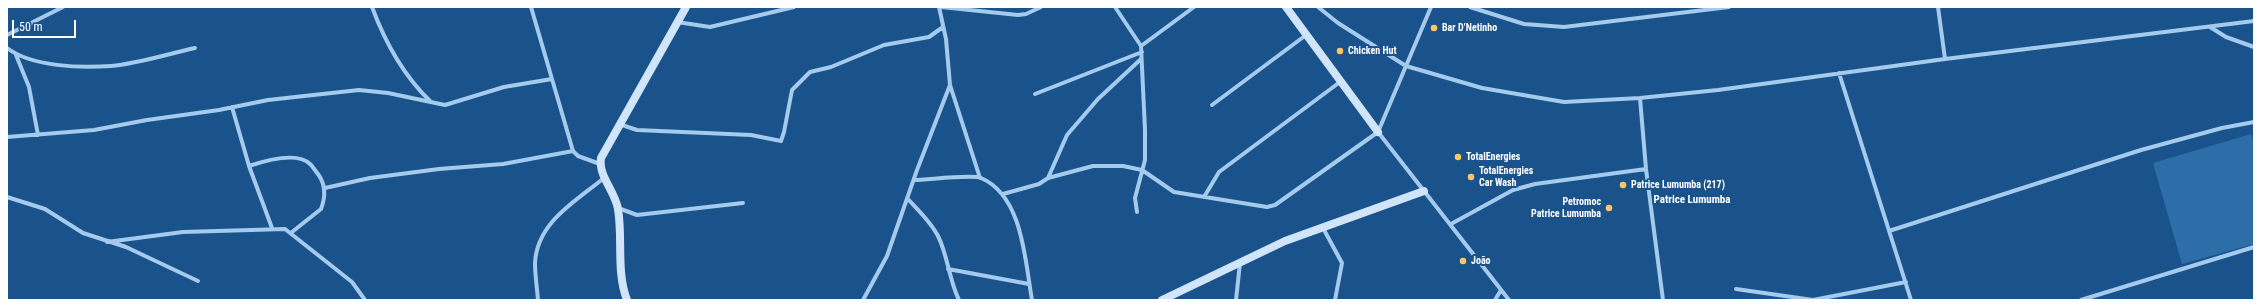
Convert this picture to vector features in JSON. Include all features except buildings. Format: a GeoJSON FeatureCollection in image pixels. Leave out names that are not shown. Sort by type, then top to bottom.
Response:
{"type":"FeatureCollection","features":[{"type":"Feature","properties":{"kind":"street"},"geometry":{"type":"LineString","coordinates":[[7,35],[63,7]]}},
{"type":"Feature","properties":{"kind":"street"},"geometry":{"type":"LineString","coordinates":[[372,7],[380,29],[400,64],[417,88],[431,101]]}},
{"type":"Feature","properties":{"kind":"street"},"geometry":{"type":"LineString","coordinates":[[531,7],[573,151],[578,156],[600,164]]}},
{"type":"Feature","properties":{"kind":"street"},"geometry":{"type":"LineString","coordinates":[[627,300],[622,285],[618,208],[600,164],[601,158],[618,124],[686,7]]}},
{"type":"Feature","properties":{"kind":"street"},"geometry":{"type":"LineString","coordinates":[[677,22],[710,27],[794,7]]}},
{"type":"Feature","properties":{"kind":"street"},"geometry":{"type":"LineString","coordinates":[[980,178],[950,85],[940,7],[1026,14],[1041,7]]}},
{"type":"Feature","properties":{"kind":"street"},"geometry":{"type":"LineString","coordinates":[[1007,13],[1008,7]]}},
{"type":"Feature","properties":{"kind":"street"},"geometry":{"type":"LineString","coordinates":[[1115,7],[1141,46],[1142,52],[1145,160],[1135,198],[1137,212]]}},
{"type":"Feature","properties":{"kind":"street"},"geometry":{"type":"LineString","coordinates":[[1141,46],[1194,7]]}},
{"type":"Feature","properties":{"kind":"street"},"geometry":{"type":"LineString","coordinates":[[1286,7],[1308,34],[1340,82],[1378,132],[1509,300]]}},
{"type":"Feature","properties":{"kind":"street"},"geometry":{"type":"LineString","coordinates":[[1318,7],[1338,23],[1406,66],[1482,88],[1564,102],[1640,98],[1718,90],[1945,59],[2254,21]]}},
{"type":"Feature","properties":{"kind":"street"},"geometry":{"type":"LineString","coordinates":[[1003,194],[1039,184],[1048,178],[1093,166],[1123,166],[1142,170],[1169,190],[1267,207],[1275,205],[1378,132],[1431,7]]}},
{"type":"Feature","properties":{"kind":"street"},"geometry":{"type":"LineString","coordinates":[[1470,7],[1524,24],[1564,27],[1729,7]]}},
{"type":"Feature","properties":{"kind":"street"},"geometry":{"type":"LineString","coordinates":[[1938,7],[1945,59]]}},
{"type":"Feature","properties":{"kind":"street"},"geometry":{"type":"LineString","coordinates":[[618,124],[637,130],[751,135],[780,141],[784,132],[792,90],[810,72],[831,67],[884,45],[929,37],[943,27]]}},
{"type":"Feature","properties":{"kind":"street"},"geometry":{"type":"LineString","coordinates":[[2210,27],[2226,37],[2254,47]]}},
{"type":"Feature","properties":{"kind":"street"},"geometry":{"type":"LineString","coordinates":[[1212,105],[1308,34]]}},
{"type":"Feature","properties":{"kind":"street"},"geometry":{"type":"LineString","coordinates":[[7,48],[16,55],[32,61],[59,64],[111,66],[195,48]]}},
{"type":"Feature","properties":{"kind":"street"},"geometry":{"type":"LineString","coordinates":[[1035,94],[1142,52]]}},
{"type":"Feature","properties":{"kind":"street"},"geometry":{"type":"LineString","coordinates":[[16,55],[29,87],[38,135]]}},
{"type":"Feature","properties":{"kind":"street"},"geometry":{"type":"LineString","coordinates":[[1048,178],[1067,135],[1098,99],[1141,58]]}},
{"type":"Feature","properties":{"kind":"street"},"geometry":{"type":"LineString","coordinates":[[1839,73],[1911,300]]}},
{"type":"Feature","properties":{"kind":"street"},"geometry":{"type":"LineString","coordinates":[[7,137],[94,130],[268,100],[358,90],[431,101],[445,105],[504,87],[552,79]]}},
{"type":"Feature","properties":{"kind":"street"},"geometry":{"type":"LineString","coordinates":[[1204,197],[1219,172],[1340,82]]}},
{"type":"Feature","properties":{"kind":"street"},"geometry":{"type":"LineString","coordinates":[[863,300],[887,256],[950,85]]}},
{"type":"Feature","properties":{"kind":"street"},"geometry":{"type":"LineString","coordinates":[[1640,98],[1646,169],[1663,300]]}},
{"type":"Feature","properties":{"kind":"street"},"geometry":{"type":"LineString","coordinates":[[232,107],[250,166],[272,228]]}},
{"type":"Feature","properties":{"kind":"street"},"geometry":{"type":"LineString","coordinates":[[1890,231],[2141,150],[2222,128],[2254,122]]}},
{"type":"Feature","properties":{"kind":"street"},"geometry":{"type":"LineString","coordinates":[[325,188],[370,178],[439,169],[503,164],[573,151]]}},
{"type":"Feature","properties":{"kind":"street"},"geometry":{"type":"LineString","coordinates":[[250,166],[275,158],[296,158],[309,163],[322,179],[325,188],[321,209],[292,232]]}},
{"type":"Feature","properties":{"kind":"street"},"geometry":{"type":"LineString","coordinates":[[1451,224],[1513,190],[1535,184],[1646,169]]}},
{"type":"Feature","properties":{"kind":"street"},"geometry":{"type":"LineString","coordinates":[[538,300],[535,263],[538,244],[552,220],[605,177]]}},
{"type":"Feature","properties":{"kind":"street"},"geometry":{"type":"LineString","coordinates":[[914,180],[980,178],[1003,194],[1011,205],[1018,227],[1032,300]]}},
{"type":"Feature","properties":{"kind":"street"},"geometry":{"type":"LineString","coordinates":[[1162,300],[1240,262],[1322,226],[1424,191]]}},
{"type":"Feature","properties":{"kind":"street"},"geometry":{"type":"LineString","coordinates":[[7,197],[45,209],[76,230],[133,250],[198,282]]}},
{"type":"Feature","properties":{"kind":"street"},"geometry":{"type":"LineString","coordinates":[[908,198],[938,237],[953,288],[960,300]]}},
{"type":"Feature","properties":{"kind":"street"},"geometry":{"type":"LineString","coordinates":[[618,208],[637,215],[743,203]]}},
{"type":"Feature","properties":{"kind":"street"},"geometry":{"type":"LineString","coordinates":[[1322,226],[1342,263],[1335,300]]}},
{"type":"Feature","properties":{"kind":"street"},"geometry":{"type":"LineString","coordinates":[[107,242],[183,232],[272,228],[285,229],[292,232],[342,276],[352,282],[365,300]]}},
{"type":"Feature","properties":{"kind":"street"},"geometry":{"type":"LineString","coordinates":[[2081,300],[2254,247]]}},
{"type":"Feature","properties":{"kind":"street"},"geometry":{"type":"LineString","coordinates":[[1236,300],[1240,262]]}},
{"type":"Feature","properties":{"kind":"street"},"geometry":{"type":"LineString","coordinates":[[948,270],[1029,284]]}},
{"type":"Feature","properties":{"kind":"street"},"geometry":{"type":"LineString","coordinates":[[1736,289],[1813,300],[1906,282]]}},
{"type":"Feature","properties":{"kind":"street"},"geometry":{"type":"LineString","coordinates":[[1495,300],[1502,290]]}},
{"type":"Feature","properties":{"kind":"shaded area"},"geometry":{"type":"Polygon","coordinates":[[[2251,134],[2254,145],[2254,244],[2182,264],[2153,163],[2251,134]]]}},
{"type":"Feature","properties":{"kind":"place","name":"Bar D’Netinho"},"geometry":{"type":"Point","coordinates":[1434,28]}},
{"type":"Feature","properties":{"kind":"place","name":"Chicken Hut"},"geometry":{"type":"Point","coordinates":[1340,51]}},
{"type":"Feature","properties":{"kind":"place","name":"TotalEnergies"},"geometry":{"type":"Point","coordinates":[1458,157]}},
{"type":"Feature","properties":{"kind":"place","name":"TotalEnergies Car Wash"},"geometry":{"type":"Point","coordinates":[1471,177]}},
{"type":"Feature","properties":{"kind":"place","name":"Patrice Lumumba (217)"},"geometry":{"type":"Point","coordinates":[1623,185]}},
{"type":"Feature","properties":{"kind":"place","name":"Petromoc Patrice Lumumba"},"geometry":{"type":"Point","coordinates":[1609,208]}},
{"type":"Feature","properties":{"kind":"place","name":"João"},"geometry":{"type":"Point","coordinates":[1463,261]}},
{"type":"Feature","properties":{"kind":"district","name":"Patrice Lumumba"},"geometry":{"type":"Point","coordinates":[1692,200]}}]}
